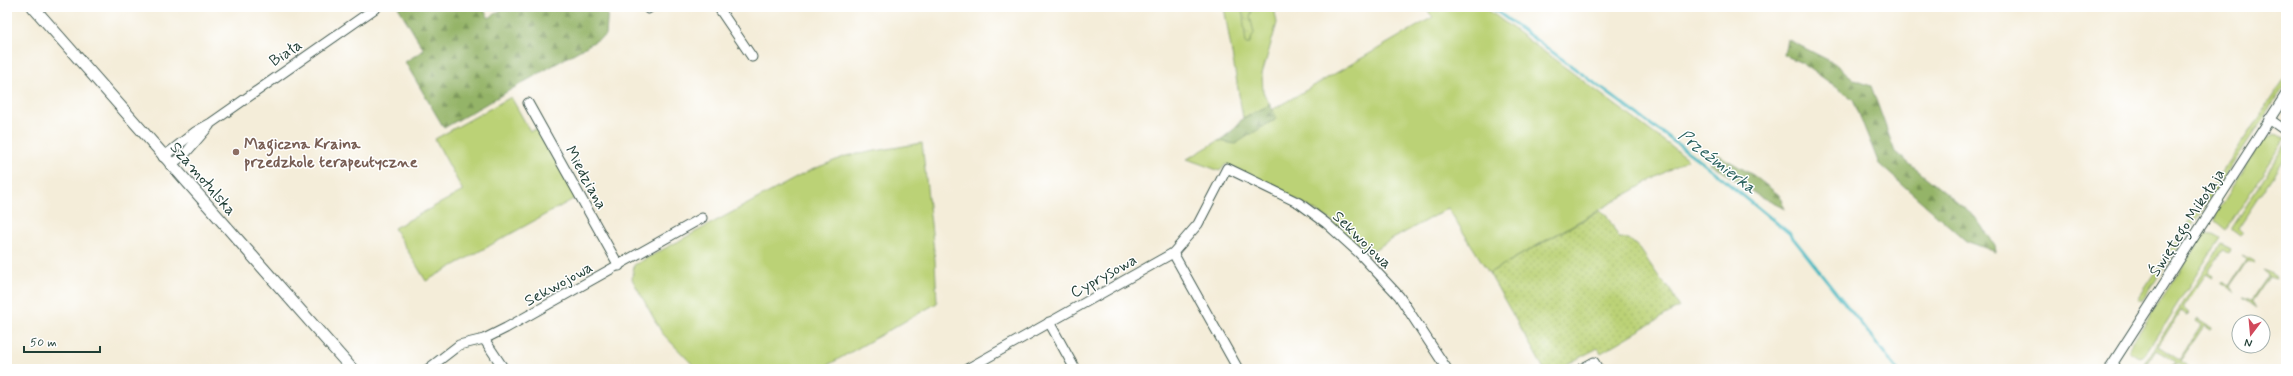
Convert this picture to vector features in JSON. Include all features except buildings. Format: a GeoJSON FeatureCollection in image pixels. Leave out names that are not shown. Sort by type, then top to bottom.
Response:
{"type":"FeatureCollection","features":[{"type":"Feature","properties":{"kind":"street","name":"Szamotulska"},"geometry":{"type":"LineString","coordinates":[[33,7],[167,161],[352,369]]}},
{"type":"Feature","properties":{"kind":"street","name":"Biała"},"geometry":{"type":"LineString","coordinates":[[167,161],[195,132],[211,123],[377,7]]}},
{"type":"Feature","properties":{"kind":"street"},"geometry":{"type":"LineString","coordinates":[[718,7],[752,57]]}},
{"type":"Feature","properties":{"kind":"street","name":"Świętego Mikołaja"},"geometry":{"type":"LineString","coordinates":[[2111,366],[2286,94]]}},
{"type":"Feature","properties":{"kind":"street","name":"Miedziana"},"geometry":{"type":"LineString","coordinates":[[528,103],[619,266]]}},
{"type":"Feature","properties":{"kind":"street"},"geometry":{"type":"LineString","coordinates":[[2269,119],[2286,131]]}},
{"type":"Feature","properties":{"kind":"street","name":"Sekwojowa"},"geometry":{"type":"LineString","coordinates":[[1227,168],[1299,204],[1326,223],[1359,253],[1399,296],[1447,369]]}},
{"type":"Feature","properties":{"kind":"street","name":"Cyprysowa"},"geometry":{"type":"LineString","coordinates":[[967,369],[1173,253],[1198,224],[1227,168]]}},
{"type":"Feature","properties":{"kind":"street","name":"Sekwojowa"},"geometry":{"type":"LineString","coordinates":[[428,369],[459,345],[484,339],[619,266],[702,218]]}},
{"type":"Feature","properties":{"kind":"street"},"geometry":{"type":"LineString","coordinates":[[1173,253],[1238,369]]}},
{"type":"Feature","properties":{"kind":"street"},"geometry":{"type":"LineString","coordinates":[[1049,322],[1075,369]]}},
{"type":"Feature","properties":{"kind":"street"},"geometry":{"type":"LineString","coordinates":[[484,339],[504,369]]}},
{"type":"Feature","properties":{"kind":"street"},"geometry":{"type":"LineString","coordinates":[[1581,369],[1594,362],[1598,369]]}},
{"type":"Feature","properties":{"kind":"green space"},"geometry":{"type":"Polygon","coordinates":[[[398,7],[482,7],[489,18],[505,7],[608,7],[606,35],[444,128],[405,62],[424,50],[398,7]]]}},
{"type":"Feature","properties":{"kind":"green space"},"geometry":{"type":"Polygon","coordinates":[[[1224,7],[1274,7],[1277,23],[1262,74],[1263,92],[1270,105],[1243,118],[1224,7]]]}},
{"type":"Feature","properties":{"kind":"green space"},"geometry":{"type":"Polygon","coordinates":[[[1242,7],[1254,7],[1250,16],[1254,33],[1249,44],[1246,44],[1242,7]]]}},
{"type":"Feature","properties":{"kind":"green space"},"geometry":{"type":"Polygon","coordinates":[[[1423,7],[1484,7],[1688,159],[1489,273],[1448,208],[1366,254],[1329,219],[1267,182],[1226,164],[1220,171],[1187,159],[1433,17],[1423,7]]]}},
{"type":"Feature","properties":{"kind":"green space"},"geometry":{"type":"Polygon","coordinates":[[[1787,39],[1834,63],[1855,80],[1871,86],[1895,152],[1975,217],[1995,245],[1996,252],[1966,241],[1879,164],[1853,99],[1802,63],[1784,55],[1787,39]]]}},
{"type":"Feature","properties":{"kind":"green space"},"geometry":{"type":"Polygon","coordinates":[[[2286,76],[2286,84],[2142,301],[2138,299],[2286,76]]]}},
{"type":"Feature","properties":{"kind":"green space"},"geometry":{"type":"Polygon","coordinates":[[[511,97],[530,131],[537,129],[577,197],[426,281],[394,228],[463,191],[435,139],[511,97]]]}},
{"type":"Feature","properties":{"kind":"green space"},"geometry":{"type":"Polygon","coordinates":[[[1270,105],[1277,118],[1235,144],[1219,141],[1233,130],[1243,118],[1270,105]]]}},
{"type":"Feature","properties":{"kind":"green space"},"geometry":{"type":"Polygon","coordinates":[[[2274,135],[2286,138],[2226,230],[2215,221],[2216,214],[2262,141],[2274,135]]]}},
{"type":"Feature","properties":{"kind":"green space"},"geometry":{"type":"Polygon","coordinates":[[[922,143],[935,260],[937,303],[821,369],[697,369],[662,333],[632,279],[634,265],[809,171],[846,156],[922,143]]]}},
{"type":"Feature","properties":{"kind":"green space"},"geometry":{"type":"Polygon","coordinates":[[[2286,144],[2286,160],[2284,159],[2238,228],[2243,233],[2240,236],[2232,230],[2232,228],[2286,144]]]}},
{"type":"Feature","properties":{"kind":"green space"},"geometry":{"type":"Polygon","coordinates":[[[1717,154],[1753,175],[1779,195],[1785,209],[1757,195],[1710,163],[1717,154]]]}},
{"type":"Feature","properties":{"kind":"green space"},"geometry":{"type":"Polygon","coordinates":[[[1599,211],[1606,214],[1619,238],[1629,239],[1640,249],[1661,280],[1670,289],[1679,307],[1601,353],[1598,348],[1558,369],[1544,369],[1489,273],[1599,211]]]}},
{"type":"Feature","properties":{"kind":"green space"},"geometry":{"type":"Polygon","coordinates":[[[2205,233],[2213,234],[2220,238],[2143,357],[2140,358],[2129,351],[2130,346],[2205,233]]]}},
{"type":"Feature","properties":{"kind":"green space"},"geometry":{"type":"Polygon","coordinates":[[[2221,244],[2231,249],[2229,254],[2223,250],[2208,272],[2214,276],[2213,278],[2206,274],[2183,308],[2189,313],[2187,315],[2181,311],[2158,346],[2179,360],[2202,325],[2196,321],[2197,319],[2211,328],[2210,330],[2204,326],[2180,361],[2191,369],[2186,369],[2178,364],[2172,369],[2176,362],[2156,349],[2143,369],[2141,369],[2221,244]]]}},
{"type":"Feature","properties":{"kind":"green space"},"geometry":{"type":"Polygon","coordinates":[[[2241,255],[2253,261],[2254,264],[2247,261],[2230,286],[2235,292],[2221,283],[2222,282],[2229,286],[2246,260],[2241,255]]]}},
{"type":"Feature","properties":{"kind":"green space"},"geometry":{"type":"Polygon","coordinates":[[[2264,270],[2275,276],[2276,279],[2269,277],[2252,302],[2257,308],[2243,298],[2251,301],[2268,276],[2264,270]]]}},
{"type":"Feature","properties":{"kind":"waterway","name":"Przeźmierka"},"geometry":{"type":"LineString","coordinates":[[1491,7],[1703,163],[1789,233],[1897,369]]}},
{"type":"Feature","properties":{"kind":"place","name":"Magiczna Kraina przedzkole terapeutyczne"},"geometry":{"type":"Point","coordinates":[236,152]}}]}
